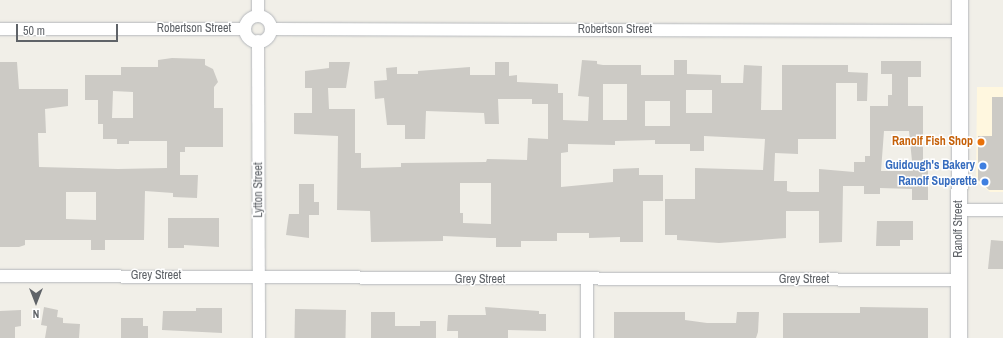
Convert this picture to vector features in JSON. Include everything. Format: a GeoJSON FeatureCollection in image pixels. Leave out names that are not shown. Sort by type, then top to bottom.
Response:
{"type":"FeatureCollection","features":[{"type":"Feature","properties":{"kind":"street"},"geometry":{"type":"LineString","coordinates":[[258,0],[258,16]]}},
{"type":"Feature","properties":{"kind":"street","name":"Ranolf Street"},"geometry":{"type":"LineString","coordinates":[[959,338],[960,0]]}},
{"type":"Feature","properties":{"kind":"street"},"geometry":{"type":"LineString","coordinates":[[258,16],[265,18],[271,29],[268,36],[258,42],[247,36],[245,29],[247,21],[258,16]]}},
{"type":"Feature","properties":{"kind":"street","name":"Robertson Street"},"geometry":{"type":"LineString","coordinates":[[0,29],[245,29]]}},
{"type":"Feature","properties":{"kind":"street","name":"Robertson Street"},"geometry":{"type":"LineString","coordinates":[[271,29],[960,32]]}},
{"type":"Feature","properties":{"kind":"street","name":"Lytton Street"},"geometry":{"type":"LineString","coordinates":[[258,42],[260,278],[259,338]]}},
{"type":"Feature","properties":{"kind":"street"},"geometry":{"type":"LineString","coordinates":[[959,210],[1003,210]]}},
{"type":"Feature","properties":{"kind":"street","name":"Grey Street"},"geometry":{"type":"LineString","coordinates":[[0,276],[587,280],[959,280]]}},
{"type":"Feature","properties":{"kind":"street"},"geometry":{"type":"LineString","coordinates":[[587,280],[587,338]]}},
{"type":"Feature","properties":{"kind":"shaded area"},"geometry":{"type":"Polygon","coordinates":[[[977,87],[1003,87],[1003,192],[990,192],[976,181],[977,87]]]}},
{"type":"Feature","properties":{"kind":"building"},"geometry":{"type":"Polygon","coordinates":[[[172,58],[205,59],[205,65],[213,69],[218,82],[214,87],[214,108],[223,108],[223,147],[185,147],[185,152],[180,152],[180,175],[198,175],[197,198],[173,197],[173,193],[145,191],[144,240],[105,240],[105,250],[91,250],[91,240],[25,240],[25,245],[19,247],[0,247],[0,62],[17,62],[19,89],[68,89],[68,106],[45,109],[46,133],[38,133],[39,167],[118,169],[167,168],[167,141],[129,141],[129,144],[117,144],[117,139],[103,139],[103,124],[98,124],[98,100],[85,100],[85,75],[121,75],[121,67],[158,67],[158,60],[172,58]],[[113,91],[112,118],[133,118],[133,92],[113,91]],[[66,192],[66,219],[96,220],[96,192],[66,192]]]}},
{"type":"Feature","properties":{"kind":"building"},"geometry":{"type":"Polygon","coordinates":[[[582,60],[597,61],[597,64],[603,65],[641,65],[641,75],[674,75],[674,60],[687,60],[687,74],[721,75],[721,83],[743,83],[744,65],[762,66],[761,110],[782,110],[782,65],[848,65],[848,72],[868,73],[867,101],[857,101],[857,83],[836,83],[836,139],[798,139],[798,154],[775,153],[774,181],[787,181],[787,191],[791,192],[819,192],[819,169],[854,172],[854,162],[865,162],[865,156],[870,156],[870,106],[888,106],[888,95],[892,95],[892,74],[881,74],[881,61],[921,61],[921,77],[908,77],[908,106],[923,106],[923,169],[928,169],[928,200],[912,200],[912,189],[880,188],[880,194],[864,194],[864,186],[843,186],[842,242],[819,243],[819,211],[786,211],[786,238],[719,243],[677,240],[677,235],[665,235],[665,199],[695,199],[695,168],[763,170],[765,139],[704,136],[704,151],[690,151],[690,144],[655,144],[655,140],[615,141],[615,145],[568,144],[568,152],[561,153],[561,187],[613,182],[613,169],[639,168],[639,175],[663,175],[663,201],[643,201],[643,242],[620,242],[620,237],[589,238],[589,233],[557,233],[557,241],[521,241],[521,247],[496,247],[496,238],[443,236],[443,241],[371,242],[370,211],[337,210],[338,136],[294,134],[294,113],[312,113],[312,88],[305,88],[305,71],[329,68],[329,62],[350,62],[346,88],[328,88],[329,109],[355,109],[355,153],[361,153],[361,168],[401,167],[401,163],[486,162],[487,159],[527,160],[528,138],[548,139],[548,104],[532,104],[532,99],[498,99],[499,124],[485,124],[484,113],[426,111],[425,139],[405,139],[405,125],[387,125],[384,98],[375,99],[374,81],[387,80],[386,68],[397,67],[397,74],[418,74],[418,71],[470,67],[470,75],[495,75],[495,62],[509,62],[509,76],[517,75],[517,82],[558,84],[558,93],[563,93],[563,120],[588,121],[589,97],[578,96],[582,60]],[[603,84],[603,120],[627,120],[627,84],[603,84]],[[686,90],[686,113],[712,113],[712,90],[686,90]],[[645,101],[645,126],[670,126],[670,101],[645,101]],[[884,131],[881,171],[913,171],[909,131],[884,131]],[[460,183],[460,213],[463,213],[463,223],[491,224],[491,183],[460,183]]]}},
{"type":"Feature","properties":{"kind":"building"},"geometry":{"type":"Polygon","coordinates":[[[992,97],[1003,97],[1003,190],[989,190],[978,180],[978,136],[992,136],[992,97]]]}},
{"type":"Feature","properties":{"kind":"building"},"geometry":{"type":"Polygon","coordinates":[[[299,184],[314,184],[314,202],[319,202],[319,215],[309,215],[309,238],[286,235],[289,214],[299,214],[299,184]]]}},
{"type":"Feature","properties":{"kind":"building"},"geometry":{"type":"Polygon","coordinates":[[[168,218],[219,218],[219,247],[184,245],[184,248],[168,248],[168,218]]]}},
{"type":"Feature","properties":{"kind":"building"},"geometry":{"type":"Polygon","coordinates":[[[877,221],[913,221],[913,240],[900,240],[900,246],[876,246],[877,221]]]}},
{"type":"Feature","properties":{"kind":"building"},"geometry":{"type":"Polygon","coordinates":[[[991,240],[1003,241],[1003,269],[988,269],[991,240]]]}},
{"type":"Feature","properties":{"kind":"building"},"geometry":{"type":"Polygon","coordinates":[[[44,307],[58,310],[57,317],[63,318],[63,323],[80,324],[79,338],[45,338],[47,326],[41,325],[44,307]]]}},
{"type":"Feature","properties":{"kind":"building"},"geometry":{"type":"Polygon","coordinates":[[[485,307],[539,311],[539,314],[546,314],[546,331],[508,330],[508,338],[458,338],[458,331],[447,331],[448,315],[486,315],[485,307]]]}},
{"type":"Feature","properties":{"kind":"building"},"geometry":{"type":"Polygon","coordinates":[[[860,307],[928,308],[928,338],[783,338],[783,313],[860,313],[860,307]]]}},
{"type":"Feature","properties":{"kind":"building"},"geometry":{"type":"Polygon","coordinates":[[[196,308],[222,308],[222,333],[162,330],[163,311],[196,311],[196,308]]]}},
{"type":"Feature","properties":{"kind":"building"},"geometry":{"type":"Polygon","coordinates":[[[295,309],[346,310],[346,338],[294,338],[295,309]]]}},
{"type":"Feature","properties":{"kind":"building"},"geometry":{"type":"Polygon","coordinates":[[[21,310],[21,326],[15,327],[15,338],[0,338],[0,311],[21,310]]]}},
{"type":"Feature","properties":{"kind":"building"},"geometry":{"type":"Polygon","coordinates":[[[371,312],[395,312],[395,326],[420,326],[420,321],[436,321],[436,338],[371,338],[371,312]]]}},
{"type":"Feature","properties":{"kind":"building"},"geometry":{"type":"Polygon","coordinates":[[[614,312],[685,312],[685,320],[707,323],[736,323],[737,312],[759,312],[758,332],[756,338],[614,338],[614,312]]]}},
{"type":"Feature","properties":{"kind":"building"},"geometry":{"type":"Polygon","coordinates":[[[121,318],[143,318],[143,326],[148,326],[148,338],[121,338],[121,318]]]}},
{"type":"Feature","properties":{"kind":"place","name":"Ranolf Fish Shop"},"geometry":{"type":"Point","coordinates":[981,142]}},
{"type":"Feature","properties":{"kind":"place","name":"Guidough's Bakery"},"geometry":{"type":"Point","coordinates":[983,166]}},
{"type":"Feature","properties":{"kind":"place","name":"Ranolf Superette"},"geometry":{"type":"Point","coordinates":[985,182]}}]}
